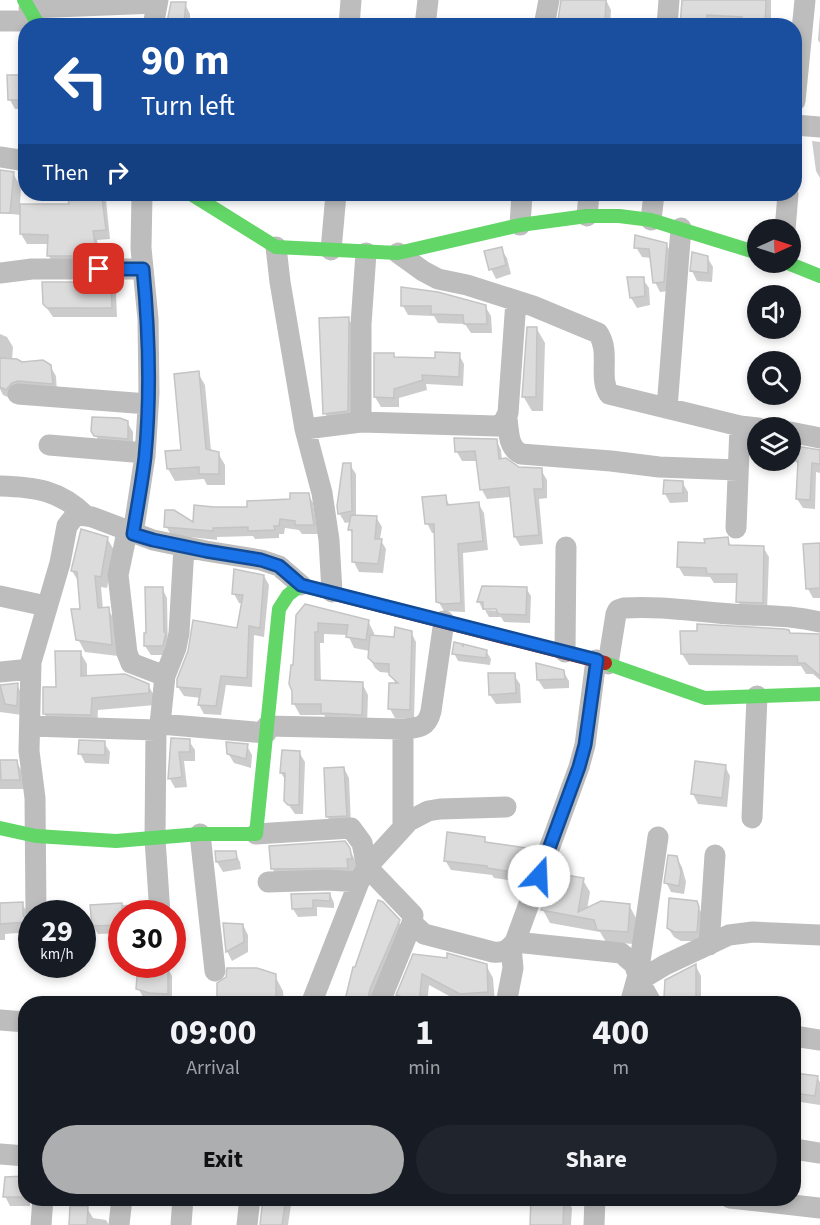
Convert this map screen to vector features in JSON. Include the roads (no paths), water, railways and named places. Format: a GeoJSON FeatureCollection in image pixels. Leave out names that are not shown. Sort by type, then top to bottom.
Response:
{"type":"FeatureCollection","features":[{"type":"Feature","properties":{"kind":"street"},"geometry":{"type":"LineString","coordinates":[[350,18],[351,0]]}},
{"type":"Feature","properties":{"kind":"street"},"geometry":{"type":"LineString","coordinates":[[426,18],[428,0]]}},
{"type":"Feature","properties":{"kind":"street"},"geometry":{"type":"LineString","coordinates":[[546,18],[549,0]]}},
{"type":"Feature","properties":{"kind":"street"},"geometry":{"type":"LineString","coordinates":[[668,18],[669,0]]}},
{"type":"Feature","properties":{"kind":"street"},"geometry":{"type":"LineString","coordinates":[[802,30],[805,0]]}},
{"type":"Feature","properties":{"kind":"street"},"geometry":{"type":"LineString","coordinates":[[0,21],[32,14],[157,2],[154,18]]}},
{"type":"Feature","properties":{"kind":"street"},"geometry":{"type":"LineString","coordinates":[[802,125],[820,127]]}},
{"type":"Feature","properties":{"kind":"street"},"geometry":{"type":"LineString","coordinates":[[0,157],[18,160]]}},
{"type":"Feature","properties":{"kind":"street"},"geometry":{"type":"LineString","coordinates":[[142,201],[141,248],[148,319],[148,404],[145,453],[130,533],[118,575],[127,653],[131,663],[165,676]]}},
{"type":"Feature","properties":{"kind":"street"},"geometry":{"type":"LineString","coordinates":[[201,201],[276,247],[398,253],[520,225],[587,216],[619,216],[651,220],[747,249]]}},
{"type":"Feature","properties":{"kind":"street"},"geometry":{"type":"LineString","coordinates":[[331,250],[335,201]]}},
{"type":"Feature","properties":{"kind":"street"},"geometry":{"type":"LineString","coordinates":[[520,225],[522,201]]}},
{"type":"Feature","properties":{"kind":"street"},"geometry":{"type":"LineString","coordinates":[[587,216],[588,201]]}},
{"type":"Feature","properties":{"kind":"street"},"geometry":{"type":"LineString","coordinates":[[651,220],[653,201]]}},
{"type":"Feature","properties":{"kind":"street"},"geometry":{"type":"LineString","coordinates":[[786,219],[787,201]]}},
{"type":"Feature","properties":{"kind":"street"},"geometry":{"type":"LineString","coordinates":[[667,408],[681,228]]}},
{"type":"Feature","properties":{"kind":"street"},"geometry":{"type":"LineString","coordinates":[[276,247],[305,429],[322,493],[329,540],[332,592]]}},
{"type":"Feature","properties":{"kind":"street"},"geometry":{"type":"LineString","coordinates":[[361,422],[361,324],[366,253]]}},
{"type":"Feature","properties":{"kind":"street"},"geometry":{"type":"LineString","coordinates":[[398,253],[438,279],[467,285],[516,301],[598,333],[604,347],[605,388],[609,394],[747,427]]}},
{"type":"Feature","properties":{"kind":"street"},"geometry":{"type":"LineString","coordinates":[[801,268],[820,276]]}},
{"type":"Feature","properties":{"kind":"street"},"geometry":{"type":"LineString","coordinates":[[0,273],[32,269],[143,269]]}},
{"type":"Feature","properties":{"kind":"street"},"geometry":{"type":"LineString","coordinates":[[516,301],[507,419],[514,450],[521,454],[659,467],[738,470]]}},
{"type":"Feature","properties":{"kind":"street"},"geometry":{"type":"LineString","coordinates":[[18,394],[148,404]]}},
{"type":"Feature","properties":{"kind":"street"},"geometry":{"type":"LineString","coordinates":[[305,429],[361,422],[496,426],[507,419]]}},
{"type":"Feature","properties":{"kind":"street"},"geometry":{"type":"LineString","coordinates":[[801,434],[820,438]]}},
{"type":"Feature","properties":{"kind":"street"},"geometry":{"type":"LineString","coordinates":[[736,528],[738,470],[747,435]]}},
{"type":"Feature","properties":{"kind":"street"},"geometry":{"type":"LineString","coordinates":[[49,445],[145,453]]}},
{"type":"Feature","properties":{"kind":"street"},"geometry":{"type":"LineString","coordinates":[[0,486],[31,486],[49,491],[76,506],[86,516],[130,533],[184,547],[261,560],[279,566],[301,585],[602,662],[705,699],[820,694]]}},
{"type":"Feature","properties":{"kind":"street"},"geometry":{"type":"LineString","coordinates":[[36,900],[35,798],[30,769],[31,662],[60,563],[67,526],[74,517],[86,516]]}},
{"type":"Feature","properties":{"kind":"street"},"geometry":{"type":"LineString","coordinates":[[159,900],[155,839],[158,727],[165,676],[179,633],[184,547]]}},
{"type":"Feature","properties":{"kind":"street"},"geometry":{"type":"LineString","coordinates":[[565,652],[566,547]]}},
{"type":"Feature","properties":{"kind":"street"},"geometry":{"type":"LineString","coordinates":[[256,834],[279,609],[288,595],[301,585]]}},
{"type":"Feature","properties":{"kind":"street"},"geometry":{"type":"LineString","coordinates":[[0,596],[46,606]]}},
{"type":"Feature","properties":{"kind":"street"},"geometry":{"type":"LineString","coordinates":[[508,996],[513,968],[513,945],[579,767],[602,662],[618,610],[624,608],[674,609],[752,616],[788,616],[820,621]]}},
{"type":"Feature","properties":{"kind":"street"},"geometry":{"type":"LineString","coordinates":[[30,726],[267,730],[418,729],[429,720],[444,621]]}},
{"type":"Feature","properties":{"kind":"street"},"geometry":{"type":"LineString","coordinates":[[0,672],[31,669]]}},
{"type":"Feature","properties":{"kind":"street"},"geometry":{"type":"LineString","coordinates":[[752,818],[757,696]]}},
{"type":"Feature","properties":{"kind":"street"},"geometry":{"type":"LineString","coordinates":[[403,729],[403,826]]}},
{"type":"Feature","properties":{"kind":"street"},"geometry":{"type":"LineString","coordinates":[[314,996],[363,874],[403,826],[428,811],[506,807]]}},
{"type":"Feature","properties":{"kind":"street"},"geometry":{"type":"LineString","coordinates":[[0,828],[36,836],[116,841],[200,834],[256,834],[351,828],[362,843],[363,874]]}},
{"type":"Feature","properties":{"kind":"street"},"geometry":{"type":"LineString","coordinates":[[200,834],[215,971]]}},
{"type":"Feature","properties":{"kind":"street"},"geometry":{"type":"LineString","coordinates":[[633,996],[639,977],[658,837]]}},
{"type":"Feature","properties":{"kind":"street"},"geometry":{"type":"LineString","coordinates":[[710,945],[715,855]]}},
{"type":"Feature","properties":{"kind":"street"},"geometry":{"type":"LineString","coordinates":[[268,882],[318,880],[363,874],[413,915],[412,923],[382,996]]}},
{"type":"Feature","properties":{"kind":"street"},"geometry":{"type":"LineString","coordinates":[[412,923],[424,934],[493,952],[500,953],[513,945],[621,953],[634,964],[648,996]]}},
{"type":"Feature","properties":{"kind":"street"},"geometry":{"type":"LineString","coordinates":[[639,977],[729,935],[742,932],[820,935]]}},
{"type":"Feature","properties":{"kind":"street"},"geometry":{"type":"LineString","coordinates":[[0,1020],[18,1021]]}},
{"type":"Feature","properties":{"kind":"street"},"geometry":{"type":"LineString","coordinates":[[801,1037],[820,1040]]}},
{"type":"Feature","properties":{"kind":"street"},"geometry":{"type":"LineString","coordinates":[[801,1150],[820,1153]]}},
{"type":"Feature","properties":{"kind":"street"},"geometry":{"type":"LineString","coordinates":[[0,1154],[18,1155]]}},
{"type":"Feature","properties":{"kind":"street"},"geometry":{"type":"LineString","coordinates":[[42,1225],[43,1206]]}},
{"type":"Feature","properties":{"kind":"street"},"geometry":{"type":"LineString","coordinates":[[119,1225],[121,1206]]}},
{"type":"Feature","properties":{"kind":"street"},"geometry":{"type":"LineString","coordinates":[[181,1225],[182,1206]]}},
{"type":"Feature","properties":{"kind":"street"},"geometry":{"type":"LineString","coordinates":[[247,1225],[249,1206]]}},
{"type":"Feature","properties":{"kind":"street"},"geometry":{"type":"LineString","coordinates":[[594,1225],[595,1206]]}},
{"type":"Feature","properties":{"kind":"street"},"geometry":{"type":"LineString","coordinates":[[801,1206],[820,1208]]}}]}
